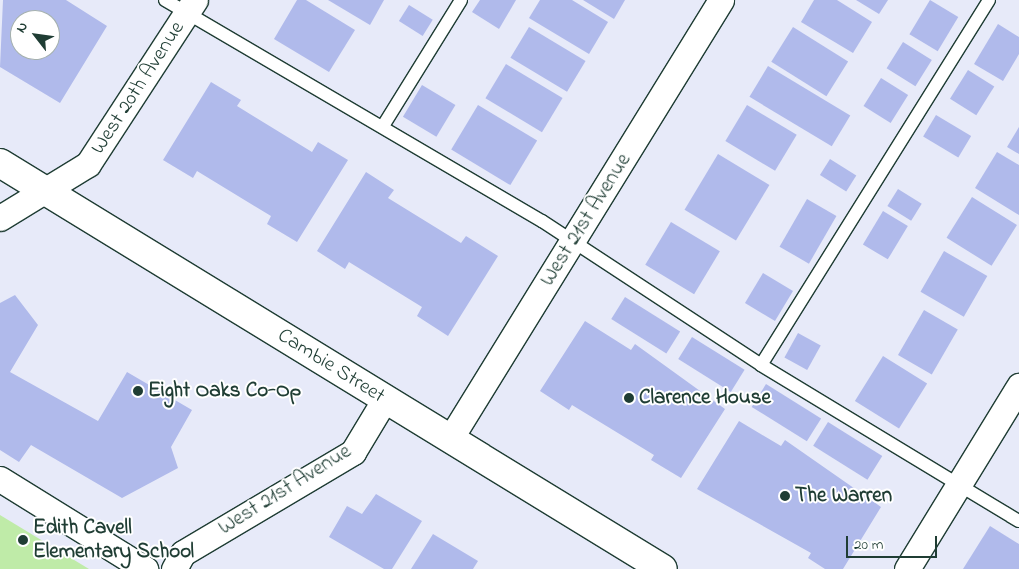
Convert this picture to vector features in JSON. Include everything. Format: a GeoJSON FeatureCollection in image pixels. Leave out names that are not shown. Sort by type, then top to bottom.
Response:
{"type":"FeatureCollection","features":[{"type":"Feature","properties":{"kind":"main road","name":"Cambie Street"},"geometry":{"type":"LineString","coordinates":[[0,163],[663,569]]}},
{"type":"Feature","properties":{"kind":"street","name":"West 21st Avenue"},"geometry":{"type":"LineString","coordinates":[[450,439],[721,0]]}},
{"type":"Feature","properties":{"kind":"street","name":"West 20th Avenue"},"geometry":{"type":"LineString","coordinates":[[0,218],[43,189],[88,164],[191,6]]}},
{"type":"Feature","properties":{"kind":"street"},"geometry":{"type":"LineString","coordinates":[[907,569],[1019,386]]}},
{"type":"Feature","properties":{"kind":"street","name":"West 21st Avenue"},"geometry":{"type":"LineString","coordinates":[[174,569],[183,553],[353,452],[385,399]]}},
{"type":"Feature","properties":{"kind":"street"},"geometry":{"type":"LineString","coordinates":[[0,479],[146,569]]}},
{"type":"Feature","properties":{"kind":"lane"},"geometry":{"type":"LineString","coordinates":[[165,0],[191,6],[572,242],[761,365],[957,486],[1019,521]]}},
{"type":"Feature","properties":{"kind":"lane"},"geometry":{"type":"LineString","coordinates":[[383,126],[461,0]]}},
{"type":"Feature","properties":{"kind":"lane"},"geometry":{"type":"LineString","coordinates":[[761,365],[989,0]]}},
{"type":"Feature","properties":{"kind":"green space","name":"Edith Cavell Elementary School"},"geometry":{"type":"Polygon","coordinates":[[[0,515],[89,569],[0,569],[0,515]]]}},
{"type":"Feature","properties":{"kind":"building"},"geometry":{"type":"Polygon","coordinates":[[[3,0],[66,0],[107,26],[60,103],[0,67],[3,0]]]}},
{"type":"Feature","properties":{"kind":"building"},"geometry":{"type":"Polygon","coordinates":[[[297,0],[306,0],[355,30],[329,72],[274,39],[297,0]]]}},
{"type":"Feature","properties":{"kind":"building"},"geometry":{"type":"Polygon","coordinates":[[[328,0],[384,0],[370,25],[328,0]]]}},
{"type":"Feature","properties":{"kind":"building"},"geometry":{"type":"Polygon","coordinates":[[[480,0],[516,0],[499,29],[472,12],[480,0]]]}},
{"type":"Feature","properties":{"kind":"building"},"geometry":{"type":"Polygon","coordinates":[[[540,0],[572,0],[608,22],[589,54],[529,18],[540,0]]]}},
{"type":"Feature","properties":{"kind":"building"},"geometry":{"type":"Polygon","coordinates":[[[583,0],[625,0],[614,19],[583,0]]]}},
{"type":"Feature","properties":{"kind":"building"},"geometry":{"type":"Polygon","coordinates":[[[814,0],[837,0],[872,22],[853,53],[801,22],[814,0]]]}},
{"type":"Feature","properties":{"kind":"building"},"geometry":{"type":"Polygon","coordinates":[[[856,0],[888,0],[879,14],[856,0]]]}},
{"type":"Feature","properties":{"kind":"building"},"geometry":{"type":"Polygon","coordinates":[[[930,0],[958,17],[938,51],[909,34],[930,0]]]}},
{"type":"Feature","properties":{"kind":"building"},"geometry":{"type":"Polygon","coordinates":[[[409,5],[433,20],[423,36],[399,21],[409,5]]]}},
{"type":"Feature","properties":{"kind":"building"},"geometry":{"type":"Polygon","coordinates":[[[998,24],[1019,37],[1019,54],[1003,81],[974,64],[998,24]]]}},
{"type":"Feature","properties":{"kind":"building"},"geometry":{"type":"Polygon","coordinates":[[[529,27],[586,61],[567,92],[510,58],[529,27]]]}},
{"type":"Feature","properties":{"kind":"building"},"geometry":{"type":"Polygon","coordinates":[[[793,27],[848,61],[826,96],[771,62],[793,27]]]}},
{"type":"Feature","properties":{"kind":"building"},"geometry":{"type":"Polygon","coordinates":[[[903,42],[932,60],[915,86],[887,68],[903,42]]]}},
{"type":"Feature","properties":{"kind":"building"},"geometry":{"type":"Polygon","coordinates":[[[506,64],[563,98],[542,132],[485,98],[506,64]]]}},
{"type":"Feature","properties":{"kind":"building"},"geometry":{"type":"Polygon","coordinates":[[[768,66],[850,115],[832,146],[749,97],[768,66]]]}},
{"type":"Feature","properties":{"kind":"building"},"geometry":{"type":"Polygon","coordinates":[[[968,70],[994,86],[976,115],[950,99],[968,70]]]}},
{"type":"Feature","properties":{"kind":"building"},"geometry":{"type":"Polygon","coordinates":[[[881,78],[908,95],[891,123],[864,106],[881,78]]]}},
{"type":"Feature","properties":{"kind":"building"},"geometry":{"type":"Polygon","coordinates":[[[211,82],[241,100],[237,106],[312,152],[318,142],[348,160],[297,242],[267,224],[271,216],[197,171],[193,178],[163,160],[211,82]]]}},
{"type":"Feature","properties":{"kind":"building"},"geometry":{"type":"Polygon","coordinates":[[[422,85],[455,105],[436,137],[403,117],[422,85]]]}},
{"type":"Feature","properties":{"kind":"building"},"geometry":{"type":"Polygon","coordinates":[[[478,105],[537,141],[510,185],[451,150],[478,105]]]}},
{"type":"Feature","properties":{"kind":"building"},"geometry":{"type":"Polygon","coordinates":[[[747,105],[797,135],[775,171],[725,141],[747,105]]]}},
{"type":"Feature","properties":{"kind":"building"},"geometry":{"type":"Polygon","coordinates":[[[936,115],[971,136],[958,158],[923,136],[936,115]]]}},
{"type":"Feature","properties":{"kind":"building"},"geometry":{"type":"Polygon","coordinates":[[[1019,127],[1019,154],[1007,147],[1019,127]]]}},
{"type":"Feature","properties":{"kind":"building"},"geometry":{"type":"Polygon","coordinates":[[[997,152],[1019,165],[1019,215],[975,188],[997,152]]]}},
{"type":"Feature","properties":{"kind":"building"},"geometry":{"type":"Polygon","coordinates":[[[718,154],[769,185],[736,241],[685,210],[718,154]]]}},
{"type":"Feature","properties":{"kind":"building"},"geometry":{"type":"Polygon","coordinates":[[[830,159],[856,175],[846,192],[820,175],[830,159]]]}},
{"type":"Feature","properties":{"kind":"building"},"geometry":{"type":"Polygon","coordinates":[[[366,172],[394,190],[388,198],[461,243],[466,236],[498,256],[448,336],[417,316],[422,307],[349,262],[345,269],[317,251],[366,172]]]}},
{"type":"Feature","properties":{"kind":"building"},"geometry":{"type":"Polygon","coordinates":[[[898,189],[922,204],[911,221],[887,206],[898,189]]]}},
{"type":"Feature","properties":{"kind":"building"},"geometry":{"type":"Polygon","coordinates":[[[972,197],[1017,225],[992,266],[947,238],[972,197]]]}},
{"type":"Feature","properties":{"kind":"building"},"geometry":{"type":"Polygon","coordinates":[[[807,199],[836,216],[809,264],[780,247],[807,199]]]}},
{"type":"Feature","properties":{"kind":"building"},"geometry":{"type":"Polygon","coordinates":[[[883,211],[908,226],[888,259],[863,244],[883,211]]]}},
{"type":"Feature","properties":{"kind":"building"},"geometry":{"type":"Polygon","coordinates":[[[671,222],[720,251],[694,294],[645,265],[671,222]]]}},
{"type":"Feature","properties":{"kind":"building"},"geometry":{"type":"Polygon","coordinates":[[[944,251],[987,276],[964,317],[920,292],[944,251]]]}},
{"type":"Feature","properties":{"kind":"building"},"geometry":{"type":"Polygon","coordinates":[[[763,273],[793,291],[775,321],[745,303],[763,273]]]}},
{"type":"Feature","properties":{"kind":"building","name":"Eight Oaks Co-Op"},"geometry":{"type":"Polygon","coordinates":[[[15,295],[38,325],[10,372],[98,421],[127,372],[192,410],[171,447],[178,468],[122,498],[31,445],[19,462],[0,450],[0,303],[15,295]]]}},
{"type":"Feature","properties":{"kind":"building"},"geometry":{"type":"Polygon","coordinates":[[[625,297],[680,331],[666,353],[611,319],[625,297]]]}},
{"type":"Feature","properties":{"kind":"building"},"geometry":{"type":"Polygon","coordinates":[[[924,310],[958,330],[932,375],[898,355],[924,310]]]}},
{"type":"Feature","properties":{"kind":"building","name":"Clarence House"},"geometry":{"type":"Polygon","coordinates":[[[585,321],[631,350],[635,344],[725,409],[681,478],[651,460],[654,455],[572,405],[569,410],[540,391],[585,321]]]}},
{"type":"Feature","properties":{"kind":"building"},"geometry":{"type":"Polygon","coordinates":[[[798,333],[821,346],[807,370],[784,357],[798,333]]]}},
{"type":"Feature","properties":{"kind":"building"},"geometry":{"type":"Polygon","coordinates":[[[692,337],[745,370],[731,392],[678,359],[692,337]]]}},
{"type":"Feature","properties":{"kind":"building"},"geometry":{"type":"Polygon","coordinates":[[[883,356],[927,384],[899,429],[855,401],[883,356]]]}},
{"type":"Feature","properties":{"kind":"building"},"geometry":{"type":"Polygon","coordinates":[[[766,384],[821,418],[807,441],[752,407],[766,384]]]}},
{"type":"Feature","properties":{"kind":"building","name":"The Warren"},"geometry":{"type":"Polygon","coordinates":[[[739,421],[781,446],[785,440],[881,507],[843,569],[825,569],[808,558],[811,553],[697,489],[739,421]]]}},
{"type":"Feature","properties":{"kind":"building"},"geometry":{"type":"Polygon","coordinates":[[[828,422],[882,456],[867,480],[813,446],[828,422]]]}},
{"type":"Feature","properties":{"kind":"building"},"geometry":{"type":"Polygon","coordinates":[[[376,494],[422,521],[392,569],[384,569],[329,537],[347,506],[362,514],[376,494]]]}},
{"type":"Feature","properties":{"kind":"building"},"geometry":{"type":"Polygon","coordinates":[[[990,526],[1019,544],[1019,569],[963,569],[990,526]]]}},
{"type":"Feature","properties":{"kind":"building"},"geometry":{"type":"Polygon","coordinates":[[[433,534],[478,561],[473,569],[411,569],[433,534]]]}},
{"type":"Feature","properties":{"kind":"place","name":"Eight Oaks Co-Op"},"geometry":{"type":"Point","coordinates":[138,391]}},
{"type":"Feature","properties":{"kind":"place","name":"Clarence House"},"geometry":{"type":"Point","coordinates":[629,398]}},
{"type":"Feature","properties":{"kind":"place","name":"The Warren"},"geometry":{"type":"Point","coordinates":[785,496]}},
{"type":"Feature","properties":{"kind":"place","name":"Edith Cavell Elementary School"},"geometry":{"type":"Point","coordinates":[23,540]}}]}
